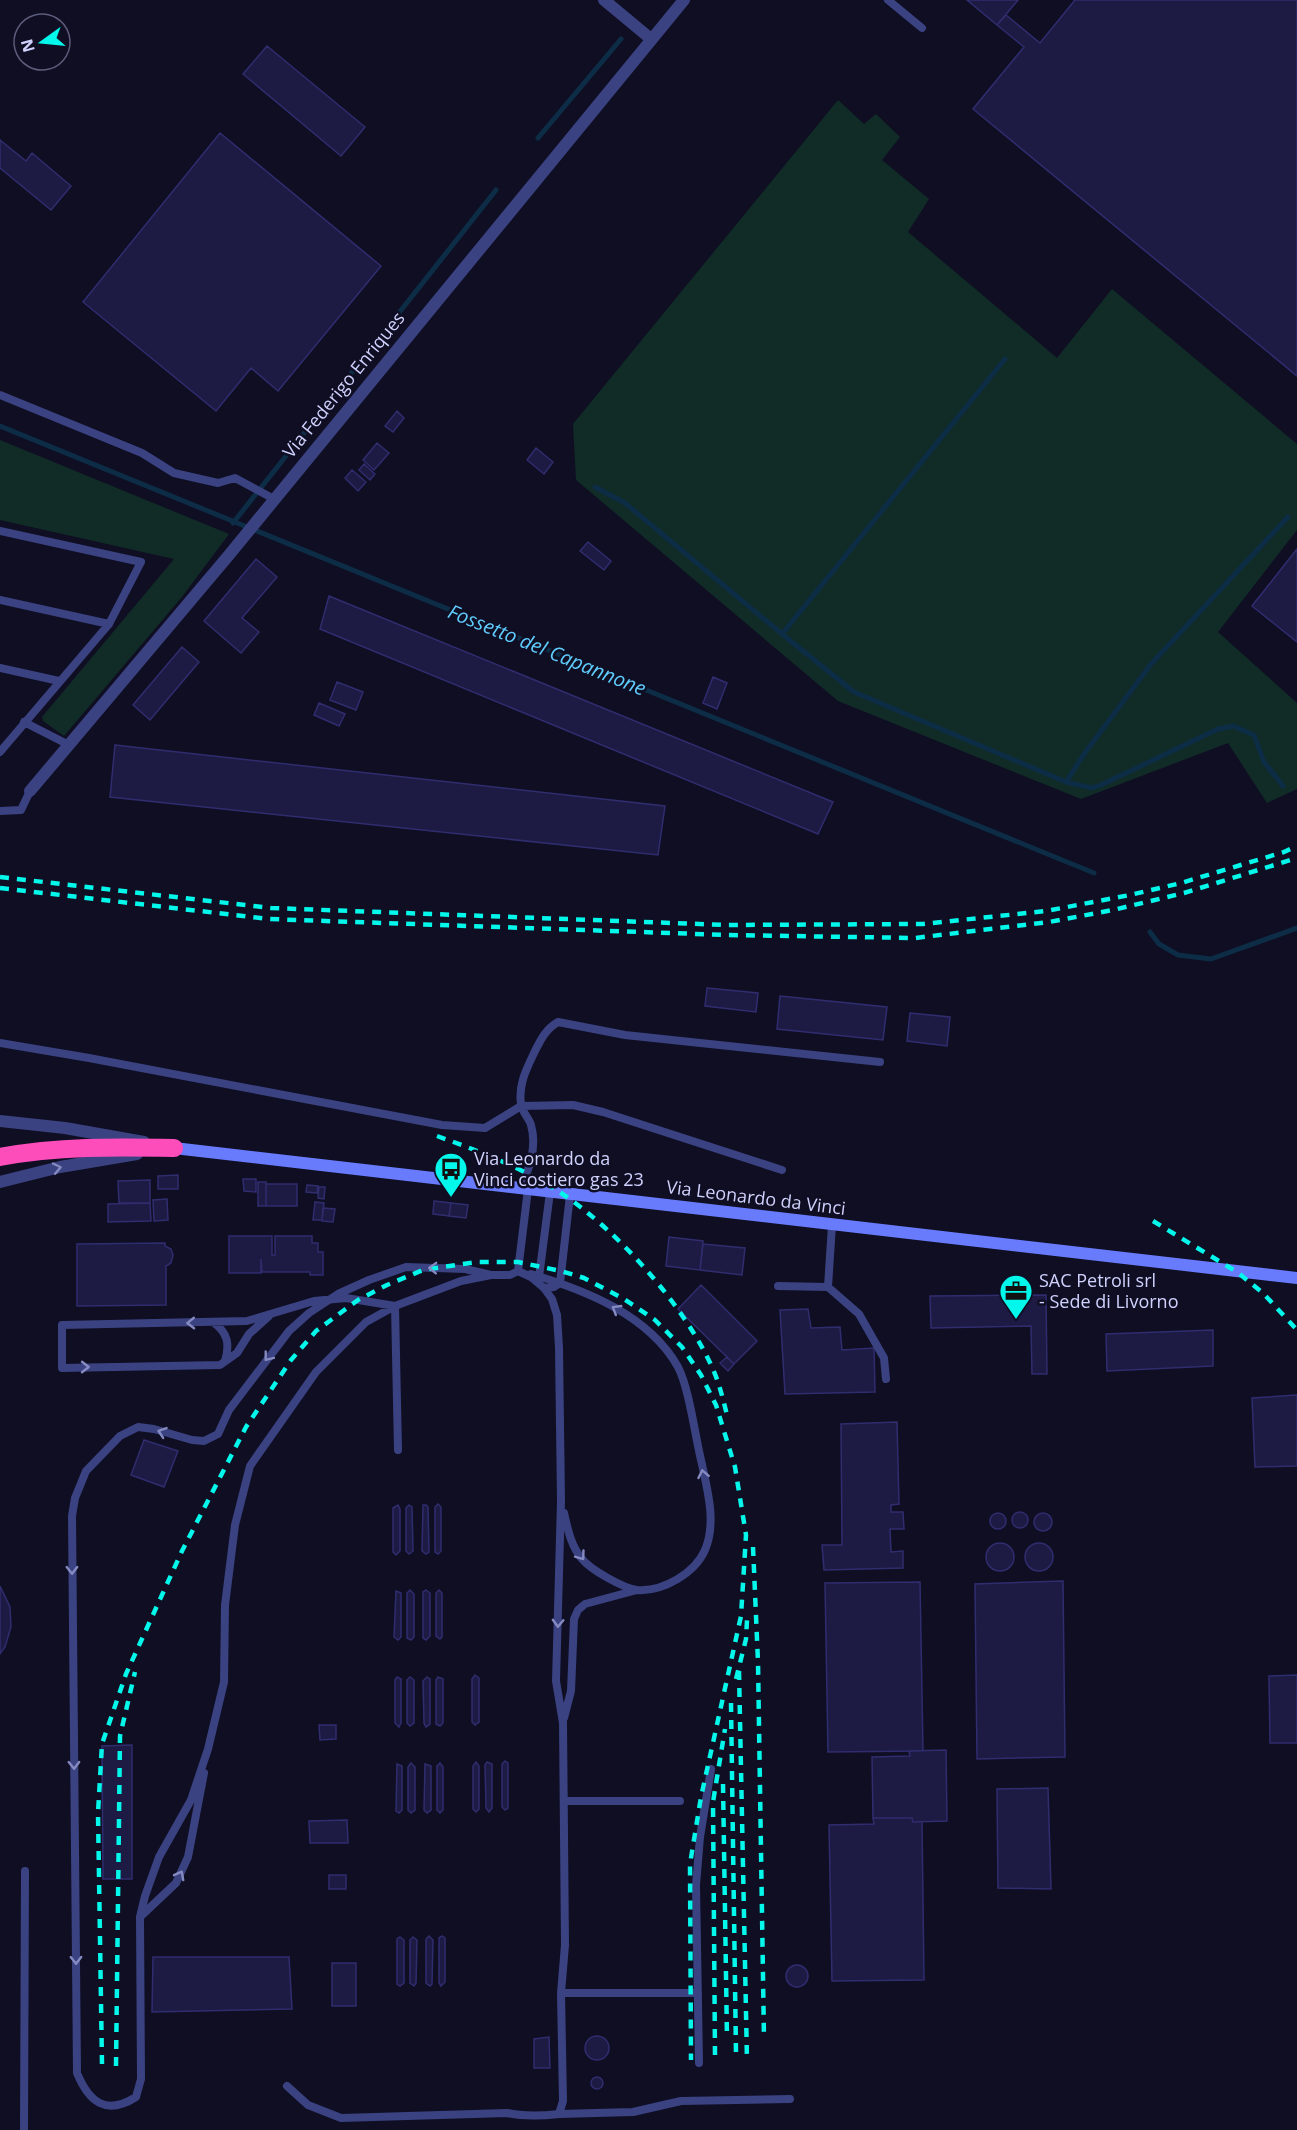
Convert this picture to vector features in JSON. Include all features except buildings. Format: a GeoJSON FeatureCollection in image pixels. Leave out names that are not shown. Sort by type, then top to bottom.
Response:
{"type":"FeatureCollection","features":[{"type":"Feature","properties":{"kind":"highway"},"geometry":{"type":"LineString","coordinates":[[0,1157],[39,1150],[69,1148],[174,1149]]}},
{"type":"Feature","properties":{"kind":"main road","name":"Via Leonardo da Vinci"},"geometry":{"type":"LineString","coordinates":[[174,1149],[1297,1278]]}},
{"type":"Feature","properties":{"kind":"street"},"geometry":{"type":"LineString","coordinates":[[604,0],[651,39]]}},
{"type":"Feature","properties":{"kind":"street","name":"Via Federigo Enriques"},"geometry":{"type":"LineString","coordinates":[[30,791],[229,555],[268,500],[684,0]]}},
{"type":"Feature","properties":{"kind":"street","name":"Via Leonardo da Vinci"},"geometry":{"type":"LineString","coordinates":[[0,1121],[97,1133],[174,1149]]}},
{"type":"Feature","properties":{"kind":"street","name":"Via Leonardo da Vinci"},"geometry":{"type":"LineString","coordinates":[[0,1182],[60,1167],[174,1149]]}},
{"type":"Feature","properties":{"kind":"lane"},"geometry":{"type":"LineString","coordinates":[[888,0],[922,28]]}},
{"type":"Feature","properties":{"kind":"lane"},"geometry":{"type":"LineString","coordinates":[[0,395],[142,453],[174,473],[218,483],[235,478],[268,500]]}},
{"type":"Feature","properties":{"kind":"lane"},"geometry":{"type":"LineString","coordinates":[[0,531],[141,562],[109,624],[0,752]]}},
{"type":"Feature","properties":{"kind":"lane"},"geometry":{"type":"LineString","coordinates":[[0,600],[109,624]]}},
{"type":"Feature","properties":{"kind":"lane"},"geometry":{"type":"LineString","coordinates":[[0,668],[59,681]]}},
{"type":"Feature","properties":{"kind":"lane"},"geometry":{"type":"LineString","coordinates":[[24,722],[69,745]]}},
{"type":"Feature","properties":{"kind":"lane"},"geometry":{"type":"LineString","coordinates":[[0,736],[11,738]]}},
{"type":"Feature","properties":{"kind":"lane"},"geometry":{"type":"LineString","coordinates":[[0,811],[21,810],[30,791]]}},
{"type":"Feature","properties":{"kind":"lane"},"geometry":{"type":"LineString","coordinates":[[518,1271],[524,1189],[532,1147],[531,1125],[521,1106],[522,1077],[549,1026],[558,1022],[625,1035],[880,1062]]}},
{"type":"Feature","properties":{"kind":"lane"},"geometry":{"type":"LineString","coordinates":[[0,1043],[442,1125],[485,1128],[521,1106],[573,1105],[603,1112],[782,1170]]}},
{"type":"Feature","properties":{"kind":"lane"},"geometry":{"type":"LineString","coordinates":[[550,1192],[537,1279],[552,1299],[557,1326],[561,1501],[556,1681],[563,1723],[565,1945],[561,1993],[562,2101],[559,2114]]}},
{"type":"Feature","properties":{"kind":"lane"},"geometry":{"type":"LineString","coordinates":[[544,1288],[554,1287],[560,1283],[570,1195]]}},
{"type":"Feature","properties":{"kind":"lane"},"geometry":{"type":"LineString","coordinates":[[828,1287],[831,1225]]}},
{"type":"Feature","properties":{"kind":"lane"},"geometry":{"type":"LineString","coordinates":[[208,1749],[191,1800],[159,1857],[140,1917],[141,2079],[136,2097],[122,2106],[109,2106],[95,2101],[83,2088],[77,2073],[72,1516],[75,1498],[86,1472],[104,1450],[120,1436],[138,1427],[154,1429],[192,1440],[204,1441],[218,1434],[229,1410],[289,1330],[329,1300],[369,1280],[406,1267],[465,1269],[490,1275]]}},
{"type":"Feature","properties":{"kind":"lane"},"geometry":{"type":"LineString","coordinates":[[140,1917],[176,1883],[188,1857],[208,1749],[224,1682],[225,1605],[235,1525],[250,1466],[316,1372],[366,1322],[395,1306],[460,1281],[490,1275],[510,1275],[518,1271],[537,1279],[560,1283],[610,1305],[639,1324],[666,1351],[683,1380],[710,1509],[705,1550],[694,1566],[680,1578],[667,1584],[585,1604],[578,1610],[574,1619],[571,1691],[563,1723]]}},
{"type":"Feature","properties":{"kind":"lane"},"geometry":{"type":"LineString","coordinates":[[778,1286],[828,1287],[859,1314],[884,1358],[886,1379]]}},
{"type":"Feature","properties":{"kind":"lane"},"geometry":{"type":"LineString","coordinates":[[269,1316],[249,1334],[237,1353],[220,1365],[62,1368],[62,1325],[247,1321],[315,1301],[346,1299],[395,1306]]}},
{"type":"Feature","properties":{"kind":"lane"},"geometry":{"type":"LineString","coordinates":[[395,1306],[398,1450]]}},
{"type":"Feature","properties":{"kind":"lane"},"geometry":{"type":"LineString","coordinates":[[213,1322],[227,1338],[229,1349],[225,1361]]}},
{"type":"Feature","properties":{"kind":"lane"},"geometry":{"type":"LineString","coordinates":[[561,1501],[569,1535],[584,1562],[595,1572],[637,1590]]}},
{"type":"Feature","properties":{"kind":"lane"},"geometry":{"type":"LineString","coordinates":[[699,2063],[696,1885],[700,1837],[711,1769]]}},
{"type":"Feature","properties":{"kind":"lane"},"geometry":{"type":"LineString","coordinates":[[564,1801],[680,1801]]}},
{"type":"Feature","properties":{"kind":"lane"},"geometry":{"type":"LineString","coordinates":[[24,2130],[25,1870]]}},
{"type":"Feature","properties":{"kind":"lane"},"geometry":{"type":"LineString","coordinates":[[561,1993],[698,1994]]}},
{"type":"Feature","properties":{"kind":"lane"},"geometry":{"type":"LineString","coordinates":[[287,2086],[308,2104],[341,2118],[507,2113],[541,2116],[633,2112],[681,2101],[790,2099]]}},
{"type":"Feature","properties":{"kind":"green space"},"geometry":{"type":"Polygon","coordinates":[[[838,100],[864,124],[876,114],[900,137],[882,160],[929,199],[908,232],[1057,358],[1112,289],[1297,444],[1297,530],[1218,632],[1297,703],[1297,789],[1267,803],[1228,743],[1081,799],[838,701],[576,480],[573,424],[838,100]]]}},
{"type":"Feature","properties":{"kind":"green space"},"geometry":{"type":"Polygon","coordinates":[[[0,440],[229,534],[182,597],[64,736],[43,721],[42,717],[174,559],[0,520],[0,440]]]}},
{"type":"Feature","properties":{"kind":"waterway"},"geometry":{"type":"LineString","coordinates":[[538,138],[621,39]]}},
{"type":"Feature","properties":{"kind":"waterway"},"geometry":{"type":"LineString","coordinates":[[233,523],[496,190]]}},
{"type":"Feature","properties":{"kind":"waterway"},"geometry":{"type":"LineString","coordinates":[[782,634],[1005,359]]}},
{"type":"Feature","properties":{"kind":"waterway","name":"Fossetto del Capannone"},"geometry":{"type":"LineString","coordinates":[[0,426],[1094,873]]}},
{"type":"Feature","properties":{"kind":"waterway"},"geometry":{"type":"LineString","coordinates":[[595,487],[625,503],[854,692],[1066,782],[1092,788],[1218,729],[1233,726],[1254,735],[1264,762],[1283,786]]}},
{"type":"Feature","properties":{"kind":"waterway"},"geometry":{"type":"LineString","coordinates":[[1066,782],[1151,664],[1288,517]]}},
{"type":"Feature","properties":{"kind":"waterway"},"geometry":{"type":"LineString","coordinates":[[1150,932],[1159,944],[1178,955],[1211,959],[1297,928]]}},
{"type":"Feature","properties":{"kind":"railway"},"geometry":{"type":"LineString","coordinates":[[0,877],[271,908],[726,925],[923,924],[1046,911],[1130,895],[1181,883],[1297,846]]}},
{"type":"Feature","properties":{"kind":"railway"},"geometry":{"type":"LineString","coordinates":[[0,888],[269,919],[727,935],[915,938],[1049,922],[1113,910],[1184,893],[1297,858]]}},
{"type":"Feature","properties":{"kind":"railway"},"geometry":{"type":"LineString","coordinates":[[437,1136],[500,1161],[546,1184],[582,1209],[626,1248],[667,1294],[700,1343],[717,1379],[727,1415]]}},
{"type":"Feature","properties":{"kind":"railway"},"geometry":{"type":"LineString","coordinates":[[1153,1221],[1237,1272],[1263,1293],[1297,1330]]}},
{"type":"Feature","properties":{"kind":"railway"},"geometry":{"type":"LineString","coordinates":[[102,2064],[98,1813],[102,1744],[126,1674],[182,1551],[246,1427],[291,1360],[316,1331],[358,1300],[387,1285],[423,1270],[477,1262],[518,1262],[584,1278],[624,1299],[655,1320],[682,1347],[701,1375],[716,1405],[735,1467],[746,1535],[741,1616],[701,1797],[690,1864],[691,2060]]}},
{"type":"Feature","properties":{"kind":"railway"},"geometry":{"type":"LineString","coordinates":[[753,1547],[758,1662],[764,2039]]}},
{"type":"Feature","properties":{"kind":"railway"},"geometry":{"type":"LineString","coordinates":[[736,1679],[746,1639],[747,1620]]}},
{"type":"Feature","properties":{"kind":"railway"},"geometry":{"type":"LineString","coordinates":[[739,1671],[747,2061]]}},
{"type":"Feature","properties":{"kind":"railway"},"geometry":{"type":"LineString","coordinates":[[116,2066],[120,1736],[135,1672]]}},
{"type":"Feature","properties":{"kind":"railway"},"geometry":{"type":"LineString","coordinates":[[731,1703],[736,2054]]}},
{"type":"Feature","properties":{"kind":"railway"},"geometry":{"type":"LineString","coordinates":[[715,2055],[713,1802],[725,1729]]}},
{"type":"Feature","properties":{"kind":"railway"},"geometry":{"type":"LineString","coordinates":[[723,1784],[727,2039]]}},
{"type":"Feature","properties":{"kind":"place","name":"Via Leonardo da Vinci costiero gas 23"},"geometry":{"type":"Point","coordinates":[451,1198]}},
{"type":"Feature","properties":{"kind":"place","name":"SAC Petroli srl - Sede di Livorno"},"geometry":{"type":"Point","coordinates":[1016,1320]}}]}
